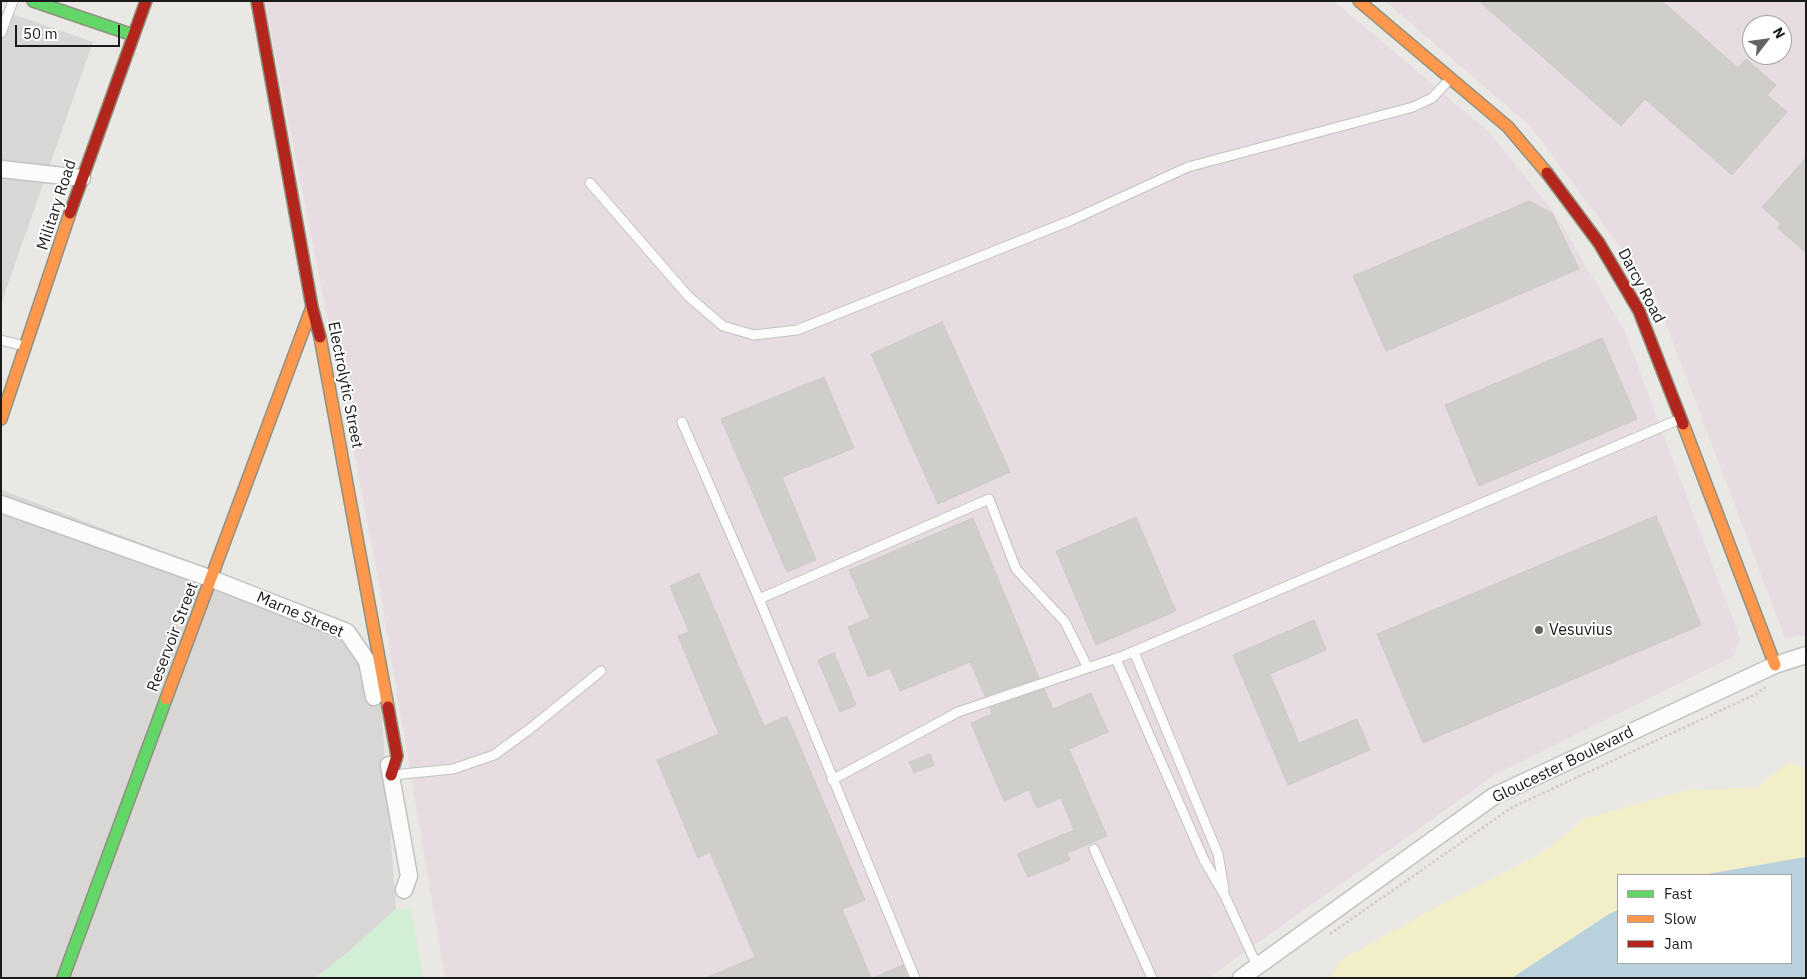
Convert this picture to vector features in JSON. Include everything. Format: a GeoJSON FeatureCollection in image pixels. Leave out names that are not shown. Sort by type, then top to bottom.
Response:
{"type":"FeatureCollection","features":[{"type":"Feature","properties":{"kind":"street"},"geometry":{"type":"LineString","coordinates":[[33,1],[133,35]]}},
{"type":"Feature","properties":{"kind":"street","name":"Military Road"},"geometry":{"type":"LineString","coordinates":[[1,419],[27,347],[82,178],[146,1]]}},
{"type":"Feature","properties":{"kind":"street","name":"Electrolytic Street"},"geometry":{"type":"LineString","coordinates":[[257,1],[312,306],[320,334],[397,756],[391,775]]}},
{"type":"Feature","properties":{"kind":"street","name":"Darcy Road"},"geometry":{"type":"LineString","coordinates":[[1359,1],[1508,127],[1552,179],[1599,243],[1640,311],[1775,664]]}},
{"type":"Feature","properties":{"kind":"street"},"geometry":{"type":"LineString","coordinates":[[1,169],[82,178]]}},
{"type":"Feature","properties":{"kind":"street","name":"Reservoir Street"},"geometry":{"type":"LineString","coordinates":[[63,978],[312,306]]}},
{"type":"Feature","properties":{"kind":"street","name":"Marne Street"},"geometry":{"type":"LineString","coordinates":[[1,504],[212,579],[347,632],[367,661],[391,775],[408,876],[404,890]]}},
{"type":"Feature","properties":{"kind":"street","name":"Gloucester Boulevard"},"geometry":{"type":"LineString","coordinates":[[1241,978],[1494,796],[1775,664],[1806,656]]}},
{"type":"Feature","properties":{"kind":"lane"},"geometry":{"type":"LineString","coordinates":[[1,33],[13,1]]}},
{"type":"Feature","properties":{"kind":"lane"},"geometry":{"type":"LineString","coordinates":[[590,183],[689,297],[724,326],[754,335],[797,330],[1072,220],[1188,167],[1413,107],[1432,98],[1451,78]]}},
{"type":"Feature","properties":{"kind":"lane"},"geometry":{"type":"LineString","coordinates":[[1,340],[27,347]]}},
{"type":"Feature","properties":{"kind":"lane"},"geometry":{"type":"LineString","coordinates":[[832,780],[958,712],[1134,652],[1681,419]]}},
{"type":"Feature","properties":{"kind":"lane"},"geometry":{"type":"LineString","coordinates":[[682,422],[759,599],[915,978]]}},
{"type":"Feature","properties":{"kind":"lane"},"geometry":{"type":"LineString","coordinates":[[759,599],[989,499],[1016,570],[1065,622],[1088,668]]}},
{"type":"Feature","properties":{"kind":"lane"},"geometry":{"type":"LineString","coordinates":[[1134,652],[1218,854],[1225,896]]}},
{"type":"Feature","properties":{"kind":"lane"},"geometry":{"type":"LineString","coordinates":[[1116,659],[1204,860],[1225,896],[1258,966]]}},
{"type":"Feature","properties":{"kind":"lane"},"geometry":{"type":"LineString","coordinates":[[391,775],[453,769],[494,755],[531,728],[601,671]]}},
{"type":"Feature","properties":{"kind":"lane"},"geometry":{"type":"LineString","coordinates":[[1094,849],[1152,978]]}},
{"type":"Feature","properties":{"kind":"path"},"geometry":{"type":"LineString","coordinates":[[1324,939],[1511,808],[1754,695],[1769,685]]}},
{"type":"Feature","properties":{"kind":"shaded area"},"geometry":{"type":"Polygon","coordinates":[[[265,1],[1334,1],[1489,132],[1556,215],[1625,332],[1740,638],[1734,656],[1496,774],[1208,978],[445,978],[373,550],[265,1]]]}},
{"type":"Feature","properties":{"kind":"shaded area"},"geometry":{"type":"Polygon","coordinates":[[[1385,1],[1806,1],[1806,635],[1785,638],[1654,292],[1531,127],[1385,1]]]}},
{"type":"Feature","properties":{"kind":"shaded area"},"geometry":{"type":"Polygon","coordinates":[[[1,10],[93,42],[1,304],[1,10]]]}},
{"type":"Feature","properties":{"kind":"shaded area"},"geometry":{"type":"Polygon","coordinates":[[[2,490],[348,622],[378,667],[396,909],[347,953],[315,978],[1,978],[2,490]]]}},
{"type":"Feature","properties":{"kind":"sand"},"geometry":{"type":"Polygon","coordinates":[[[1789,762],[1806,769],[1806,857],[1708,874],[1617,874],[1617,910],[1512,978],[1330,978],[1341,960],[1435,908],[1539,855],[1586,818],[1688,790],[1756,788],[1789,762]]]}},
{"type":"Feature","properties":{"kind":"green space"},"geometry":{"type":"Polygon","coordinates":[[[411,908],[423,978],[315,978],[347,953],[396,909],[411,908]]]}},
{"type":"Feature","properties":{"kind":"water"},"geometry":{"type":"Polygon","coordinates":[[[1806,857],[1806,978],[1512,978],[1617,910],[1617,964],[1792,964],[1792,874],[1708,874],[1806,857]]]}},
{"type":"Feature","properties":{"kind":"building"},"geometry":{"type":"Polygon","coordinates":[[[1479,1],[1662,1],[1738,68],[1742,64],[1753,65],[1776,85],[1767,95],[1787,112],[1732,175],[1645,99],[1621,126],[1479,1]]]}},
{"type":"Feature","properties":{"kind":"building"},"geometry":{"type":"Polygon","coordinates":[[[1806,158],[1806,253],[1778,228],[1781,224],[1762,207],[1806,158]]]}},
{"type":"Feature","properties":{"kind":"building"},"geometry":{"type":"Polygon","coordinates":[[[1529,201],[1552,213],[1579,269],[1386,351],[1353,276],[1529,201]]]}},
{"type":"Feature","properties":{"kind":"building"},"geometry":{"type":"Polygon","coordinates":[[[942,322],[1010,472],[938,504],[871,354],[942,322]]]}},
{"type":"Feature","properties":{"kind":"building"},"geometry":{"type":"Polygon","coordinates":[[[1602,338],[1637,419],[1479,486],[1445,405],[1602,338]]]}},
{"type":"Feature","properties":{"kind":"building"},"geometry":{"type":"Polygon","coordinates":[[[824,377],[854,448],[782,477],[816,560],[787,572],[721,419],[824,377]]]}},
{"type":"Feature","properties":{"kind":"building","name":"Vesuvius"},"geometry":{"type":"Polygon","coordinates":[[[1656,516],[1701,625],[1423,743],[1377,634],[1656,516]]]}},
{"type":"Feature","properties":{"kind":"building"},"geometry":{"type":"Polygon","coordinates":[[[1136,517],[1176,611],[1096,645],[1056,551],[1136,517]]]}},
{"type":"Feature","properties":{"kind":"building"},"geometry":{"type":"Polygon","coordinates":[[[973,518],[1039,678],[985,696],[970,662],[900,691],[890,668],[868,677],[848,627],[870,618],[849,570],[973,518]]]}},
{"type":"Feature","properties":{"kind":"building"},"geometry":{"type":"Polygon","coordinates":[[[699,573],[764,726],[787,716],[865,900],[842,909],[871,978],[706,978],[755,957],[710,852],[698,858],[657,760],[719,734],[678,636],[689,632],[670,586],[699,573]]]}},
{"type":"Feature","properties":{"kind":"building"},"geometry":{"type":"Polygon","coordinates":[[[1314,620],[1326,650],[1270,674],[1299,743],[1357,719],[1370,750],[1288,785],[1233,655],[1314,620]]]}},
{"type":"Feature","properties":{"kind":"building"},"geometry":{"type":"Polygon","coordinates":[[[834,653],[856,705],[840,712],[818,660],[834,653]]]}},
{"type":"Feature","properties":{"kind":"building"},"geometry":{"type":"Polygon","coordinates":[[[1044,689],[1053,709],[1091,693],[1108,732],[1069,749],[1107,836],[1067,853],[1070,860],[1028,877],[1017,854],[1074,830],[1061,798],[1037,808],[1029,790],[1004,801],[971,723],[992,714],[990,708],[1044,689]]]}},
{"type":"Feature","properties":{"kind":"building"},"geometry":{"type":"Polygon","coordinates":[[[930,754],[934,765],[914,773],[909,762],[930,754]]]}},
{"type":"Feature","properties":{"kind":"building"},"geometry":{"type":"Polygon","coordinates":[[[903,965],[908,978],[873,978],[903,965]]]}},
{"type":"Feature","properties":{"kind":"traffic: fast"},"geometry":{"type":"LineString","coordinates":[[33,1],[133,35]]}},
{"type":"Feature","properties":{"kind":"traffic: fast"},"geometry":{"type":"LineString","coordinates":[[63,978],[166,699]]}},
{"type":"Feature","properties":{"kind":"traffic: slow"},"geometry":{"type":"LineString","coordinates":[[1359,1],[1508,127],[1547,173]]}},
{"type":"Feature","properties":{"kind":"traffic: slow"},"geometry":{"type":"LineString","coordinates":[[1,419],[70,213]]}},
{"type":"Feature","properties":{"kind":"traffic: slow"},"geometry":{"type":"LineString","coordinates":[[166,699],[312,307]]}},
{"type":"Feature","properties":{"kind":"traffic: slow"},"geometry":{"type":"LineString","coordinates":[[320,337],[388,707]]}},
{"type":"Feature","properties":{"kind":"traffic: slow"},"geometry":{"type":"LineString","coordinates":[[1683,424],[1775,665]]}},
{"type":"Feature","properties":{"kind":"traffic: jam"},"geometry":{"type":"LineString","coordinates":[[70,213],[146,1]]}},
{"type":"Feature","properties":{"kind":"traffic: jam"},"geometry":{"type":"LineString","coordinates":[[257,1],[312,307],[320,337]]}},
{"type":"Feature","properties":{"kind":"traffic: jam"},"geometry":{"type":"LineString","coordinates":[[1547,173],[1599,243],[1639,311],[1683,424]]}},
{"type":"Feature","properties":{"kind":"traffic: jam"},"geometry":{"type":"LineString","coordinates":[[388,707],[397,756],[391,775]]}},
{"type":"Feature","properties":{"kind":"place","name":"Vesuvius"},"geometry":{"type":"Point","coordinates":[1539,630]}}]}
